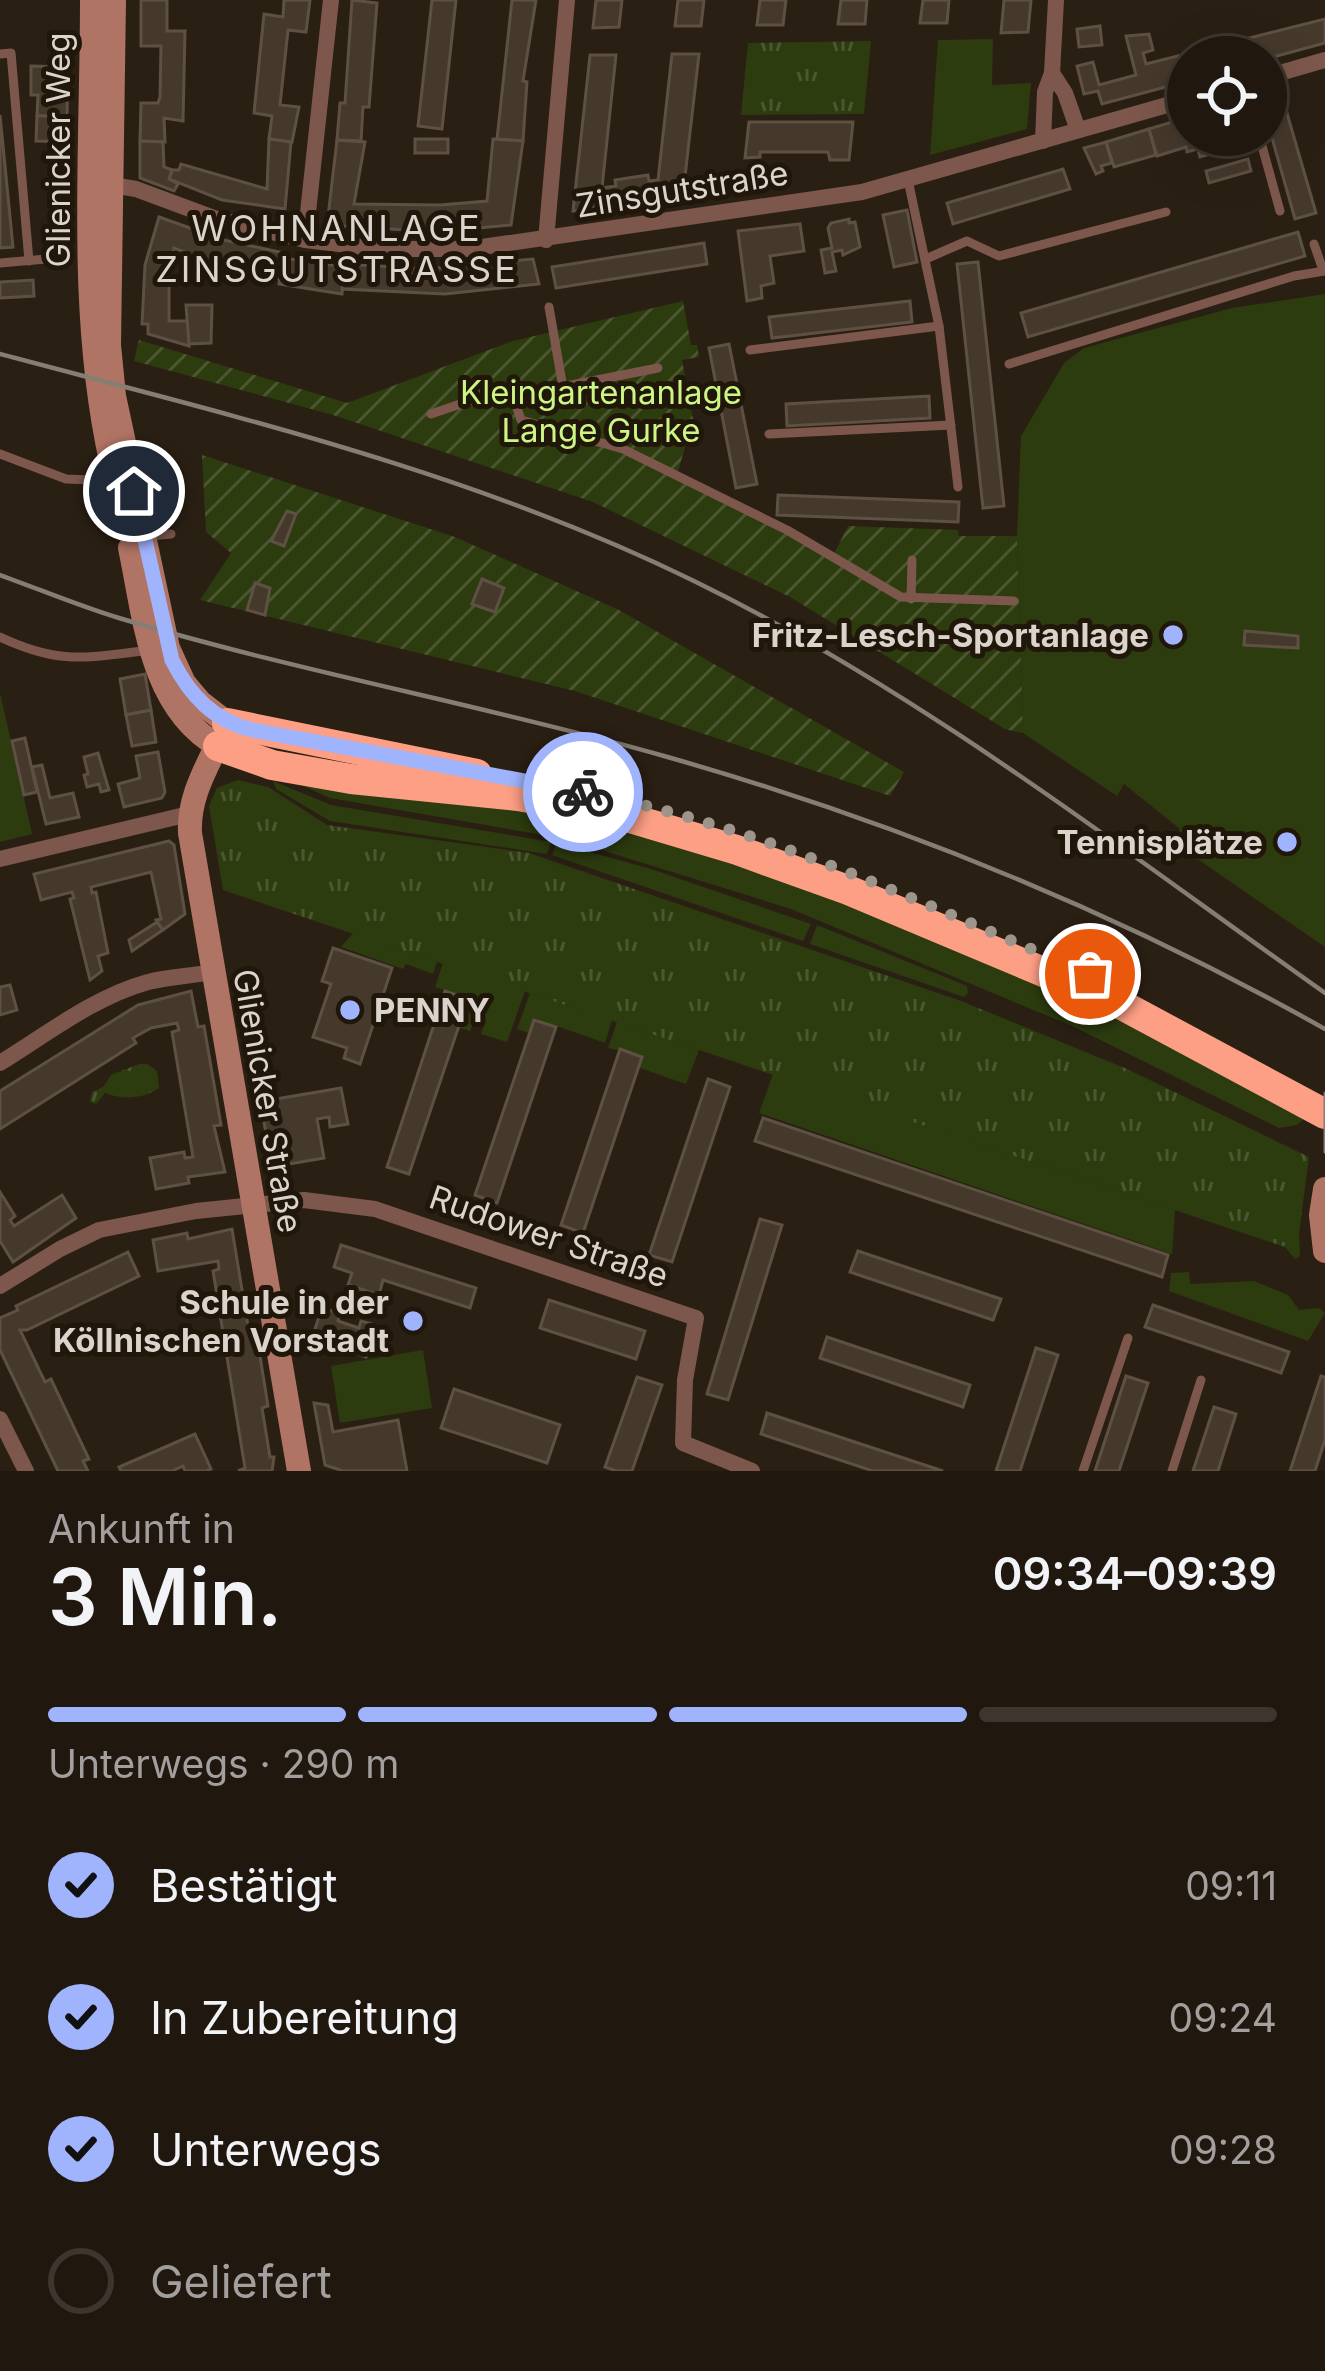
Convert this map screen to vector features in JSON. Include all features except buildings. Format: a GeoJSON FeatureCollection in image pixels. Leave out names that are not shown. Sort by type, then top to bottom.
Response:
{"type":"FeatureCollection","features":[{"type":"Feature","properties":{"kind":"highway"},"geometry":{"type":"LineString","coordinates":[[222,735],[615,798],[855,874],[1129,991],[1286,1082],[1325,1114]]}},
{"type":"Feature","properties":{"kind":"highway"},"geometry":{"type":"LineString","coordinates":[[1286,1082],[1325,1095]]}},
{"type":"Feature","properties":{"kind":"main road","name":"Glienicker Weg"},"geometry":{"type":"LineString","coordinates":[[92,0],[91,301],[102,419],[161,649]]}},
{"type":"Feature","properties":{"kind":"main road","name":"Glienicker Weg"},"geometry":{"type":"LineString","coordinates":[[114,0],[109,344],[114,396],[144,537]]}},
{"type":"Feature","properties":{"kind":"main road"},"geometry":{"type":"LineString","coordinates":[[144,537],[162,684],[197,734],[222,735],[189,814]]}},
{"type":"Feature","properties":{"kind":"main road","name":"Glienicker Straße"},"geometry":{"type":"LineString","coordinates":[[189,814],[299,1471]]}},
{"type":"Feature","properties":{"kind":"main road"},"geometry":{"type":"LineString","coordinates":[[1325,1189],[1321,1215],[1325,1251]]}},
{"type":"Feature","properties":{"kind":"street"},"geometry":{"type":"LineString","coordinates":[[305,240],[331,0]]}},
{"type":"Feature","properties":{"kind":"street"},"geometry":{"type":"LineString","coordinates":[[546,240],[567,0]]}},
{"type":"Feature","properties":{"kind":"street"},"geometry":{"type":"LineString","coordinates":[[1043,141],[1056,0]]}},
{"type":"Feature","properties":{"kind":"street"},"geometry":{"type":"LineString","coordinates":[[1287,70],[1325,60]]}},
{"type":"Feature","properties":{"kind":"street"},"geometry":{"type":"LineString","coordinates":[[1052,73],[1078,130]]}},
{"type":"Feature","properties":{"kind":"street","name":"Zinsgutstraße"},"geometry":{"type":"LineString","coordinates":[[112,185],[214,218],[305,240],[411,250],[468,249],[862,192],[1167,105]]}},
{"type":"Feature","properties":{"kind":"street"},"geometry":{"type":"LineString","coordinates":[[0,859],[189,814]]}},
{"type":"Feature","properties":{"kind":"street"},"geometry":{"type":"LineString","coordinates":[[0,1063],[126,990],[212,973]]}},
{"type":"Feature","properties":{"kind":"street","name":"Rudower Straße"},"geometry":{"type":"LineString","coordinates":[[253,1203],[304,1199],[375,1210],[696,1318],[685,1380],[683,1443],[752,1471]]}},
{"type":"Feature","properties":{"kind":"street"},"geometry":{"type":"LineString","coordinates":[[2,1282],[99,1230],[253,1203]]}},
{"type":"Feature","properties":{"kind":"street"},"geometry":{"type":"LineString","coordinates":[[0,1419],[26,1471]]}},
{"type":"Feature","properties":{"kind":"lane"},"geometry":{"type":"LineString","coordinates":[[0,54],[11,53],[29,260]]}},
{"type":"Feature","properties":{"kind":"lane"},"geometry":{"type":"LineString","coordinates":[[1265,156],[1280,211]]}},
{"type":"Feature","properties":{"kind":"lane"},"geometry":{"type":"LineString","coordinates":[[908,180],[928,258],[958,487]]}},
{"type":"Feature","properties":{"kind":"lane"},"geometry":{"type":"LineString","coordinates":[[928,258],[967,241],[999,256],[1166,212]]}},
{"type":"Feature","properties":{"kind":"lane"},"geometry":{"type":"LineString","coordinates":[[1010,364],[1324,270],[1314,244]]}},
{"type":"Feature","properties":{"kind":"lane"},"geometry":{"type":"LineString","coordinates":[[0,263],[58,258]]}},
{"type":"Feature","properties":{"kind":"lane"},"geometry":{"type":"LineString","coordinates":[[549,307],[563,388]]}},
{"type":"Feature","properties":{"kind":"lane"},"geometry":{"type":"LineString","coordinates":[[750,350],[939,326]]}},
{"type":"Feature","properties":{"kind":"lane"},"geometry":{"type":"LineString","coordinates":[[431,414],[481,398],[563,388],[658,368]]}},
{"type":"Feature","properties":{"kind":"lane"},"geometry":{"type":"LineString","coordinates":[[520,395],[521,420],[623,449],[787,530],[901,597],[1015,601]]}},
{"type":"Feature","properties":{"kind":"lane"},"geometry":{"type":"LineString","coordinates":[[769,434],[951,424]]}},
{"type":"Feature","properties":{"kind":"lane"},"geometry":{"type":"LineString","coordinates":[[0,454],[66,479],[92,480]]}},
{"type":"Feature","properties":{"kind":"lane"},"geometry":{"type":"LineString","coordinates":[[144,537],[171,534]]}},
{"type":"Feature","properties":{"kind":"lane"},"geometry":{"type":"LineString","coordinates":[[911,599],[912,560]]}},
{"type":"Feature","properties":{"kind":"lane"},"geometry":{"type":"LineString","coordinates":[[0,638],[50,658],[78,660],[161,649]]}},
{"type":"Feature","properties":{"kind":"lane"},"geometry":{"type":"LineString","coordinates":[[1083,1471],[1128,1338]]}},
{"type":"Feature","properties":{"kind":"lane"},"geometry":{"type":"LineString","coordinates":[[1172,1471],[1201,1381]]}},
{"type":"Feature","properties":{"kind":"green space"},"geometry":{"type":"Polygon","coordinates":[[[993,39],[992,85],[1031,83],[1027,129],[930,155],[938,40],[993,39]]]}},
{"type":"Feature","properties":{"kind":"green space"},"geometry":{"type":"Polygon","coordinates":[[[871,41],[864,114],[741,115],[748,43],[871,41]]]}},
{"type":"Feature","properties":{"kind":"green space","name":"Fritz-Lesch-Sportanlage"},"geometry":{"type":"Polygon","coordinates":[[[1325,294],[1325,947],[1173,842],[1180,829],[1124,784],[1117,796],[1023,733],[1017,536],[1021,436],[1064,363],[1084,348],[1232,308],[1325,294]]]}},
{"type":"Feature","properties":{"kind":"green space","name":"Kleingartenanlage Lange Gurke"},"geometry":{"type":"Polygon","coordinates":[[[683,301],[691,345],[697,345],[699,357],[682,360],[693,419],[678,472],[834,554],[848,526],[1017,536],[1023,733],[1005,729],[790,597],[593,502],[333,415],[134,361],[139,340],[347,403],[513,341],[683,301]]]}},
{"type":"Feature","properties":{"kind":"green space"},"geometry":{"type":"Polygon","coordinates":[[[202,455],[455,537],[619,610],[904,772],[890,796],[575,691],[200,600],[231,553],[206,532],[202,455]]]}},
{"type":"Feature","properties":{"kind":"green space"},"geometry":{"type":"Polygon","coordinates":[[[0,693],[32,834],[0,842],[0,693]]]}},
{"type":"Feature","properties":{"kind":"green space"},"geometry":{"type":"Polygon","coordinates":[[[277,774],[527,809],[675,842],[1024,971],[1308,1115],[1297,1125],[1279,1128],[1072,1026],[791,909],[566,839],[330,798],[277,774]]]}},
{"type":"Feature","properties":{"kind":"green space"},"geometry":{"type":"Polygon","coordinates":[[[238,780],[268,787],[327,825],[529,853],[961,1001],[1127,1069],[1309,1157],[1300,1256],[1295,1259],[1285,1247],[223,890],[209,806],[217,788],[238,780]]]}},
{"type":"Feature","properties":{"kind":"green space"},"geometry":{"type":"Polygon","coordinates":[[[273,781],[331,805],[551,842],[547,854],[330,821],[276,789],[273,781]]]}},
{"type":"Feature","properties":{"kind":"green space"},"geometry":{"type":"Polygon","coordinates":[[[557,843],[651,869],[811,924],[803,941],[552,855],[557,843]]]}},
{"type":"Feature","properties":{"kind":"green space"},"geometry":{"type":"Polygon","coordinates":[[[817,925],[967,986],[968,993],[964,997],[810,944],[817,925]]]}},
{"type":"Feature","properties":{"kind":"green space"},"geometry":{"type":"Polygon","coordinates":[[[353,933],[437,962],[433,974],[406,964],[403,969],[341,947],[353,933]]]}},
{"type":"Feature","properties":{"kind":"green space"},"geometry":{"type":"Polygon","coordinates":[[[443,963],[525,991],[507,1042],[481,1034],[486,1020],[476,1016],[470,1031],[460,1028],[469,998],[435,987],[443,963]]]}},
{"type":"Feature","properties":{"kind":"green space"},"geometry":{"type":"Polygon","coordinates":[[[530,993],[612,1020],[605,1043],[534,1018],[528,1033],[517,1029],[530,993]]]}},
{"type":"Feature","properties":{"kind":"green space"},"geometry":{"type":"Polygon","coordinates":[[[617,1022],[699,1050],[686,1084],[640,1068],[642,1055],[608,1048],[617,1022]]]}},
{"type":"Feature","properties":{"kind":"green space"},"geometry":{"type":"Polygon","coordinates":[[[139,1064],[157,1071],[159,1088],[132,1097],[105,1093],[96,1104],[90,1102],[92,1092],[103,1087],[111,1075],[139,1064]]]}},
{"type":"Feature","properties":{"kind":"green space"},"geometry":{"type":"Polygon","coordinates":[[[773,1074],[1175,1210],[1172,1254],[759,1113],[773,1074]]]}},
{"type":"Feature","properties":{"kind":"green space"},"geometry":{"type":"Polygon","coordinates":[[[1189,1272],[1190,1284],[1254,1281],[1288,1295],[1299,1310],[1319,1308],[1325,1313],[1308,1341],[1169,1291],[1171,1273],[1189,1272]]]}},
{"type":"Feature","properties":{"kind":"green space"},"geometry":{"type":"Polygon","coordinates":[[[423,1350],[432,1408],[340,1423],[331,1366],[423,1350]]]}},
{"type":"Feature","properties":{"kind":"tram line"},"geometry":{"type":"LineString","coordinates":[[1325,1093],[1325,1152]]}},
{"type":"Feature","properties":{"kind":"railway"},"geometry":{"type":"LineString","coordinates":[[0,354],[266,425],[441,479],[612,543],[696,582],[861,672],[940,722],[1325,993]]}},
{"type":"Feature","properties":{"kind":"railway"},"geometry":{"type":"LineString","coordinates":[[0,575],[187,637],[664,756],[835,810],[1085,908],[1325,1029]]}},
{"type":"Feature","properties":{"kind":"way so far"},"geometry":{"type":"LineString","coordinates":[[583,792],[740,835],[855,874],[1090,974]]}},
{"type":"Feature","properties":{"kind":"place","name":"Fritz-Lesch-Sportanlage"},"geometry":{"type":"Point","coordinates":[1173,635]}},
{"type":"Feature","properties":{"kind":"place","name":"Tennisplätze"},"geometry":{"type":"Point","coordinates":[1287,842]}},
{"type":"Feature","properties":{"kind":"place","name":"PENNY"},"geometry":{"type":"Point","coordinates":[350,1010]}},
{"type":"Feature","properties":{"kind":"place","name":"Schule in der Köllnischen Vorstadt"},"geometry":{"type":"Point","coordinates":[413,1321]}},
{"type":"Feature","properties":{"kind":"district","name":"WOHNANLAGE ZINSGUTSTRASSE"},"geometry":{"type":"Point","coordinates":[337,248]}},
{"type":"Feature","properties":{"kind":"route"},"geometry":{"type":"LineString","coordinates":[[134,491],[172,660],[200,703],[215,715],[253,730],[583,792]]}}]}
